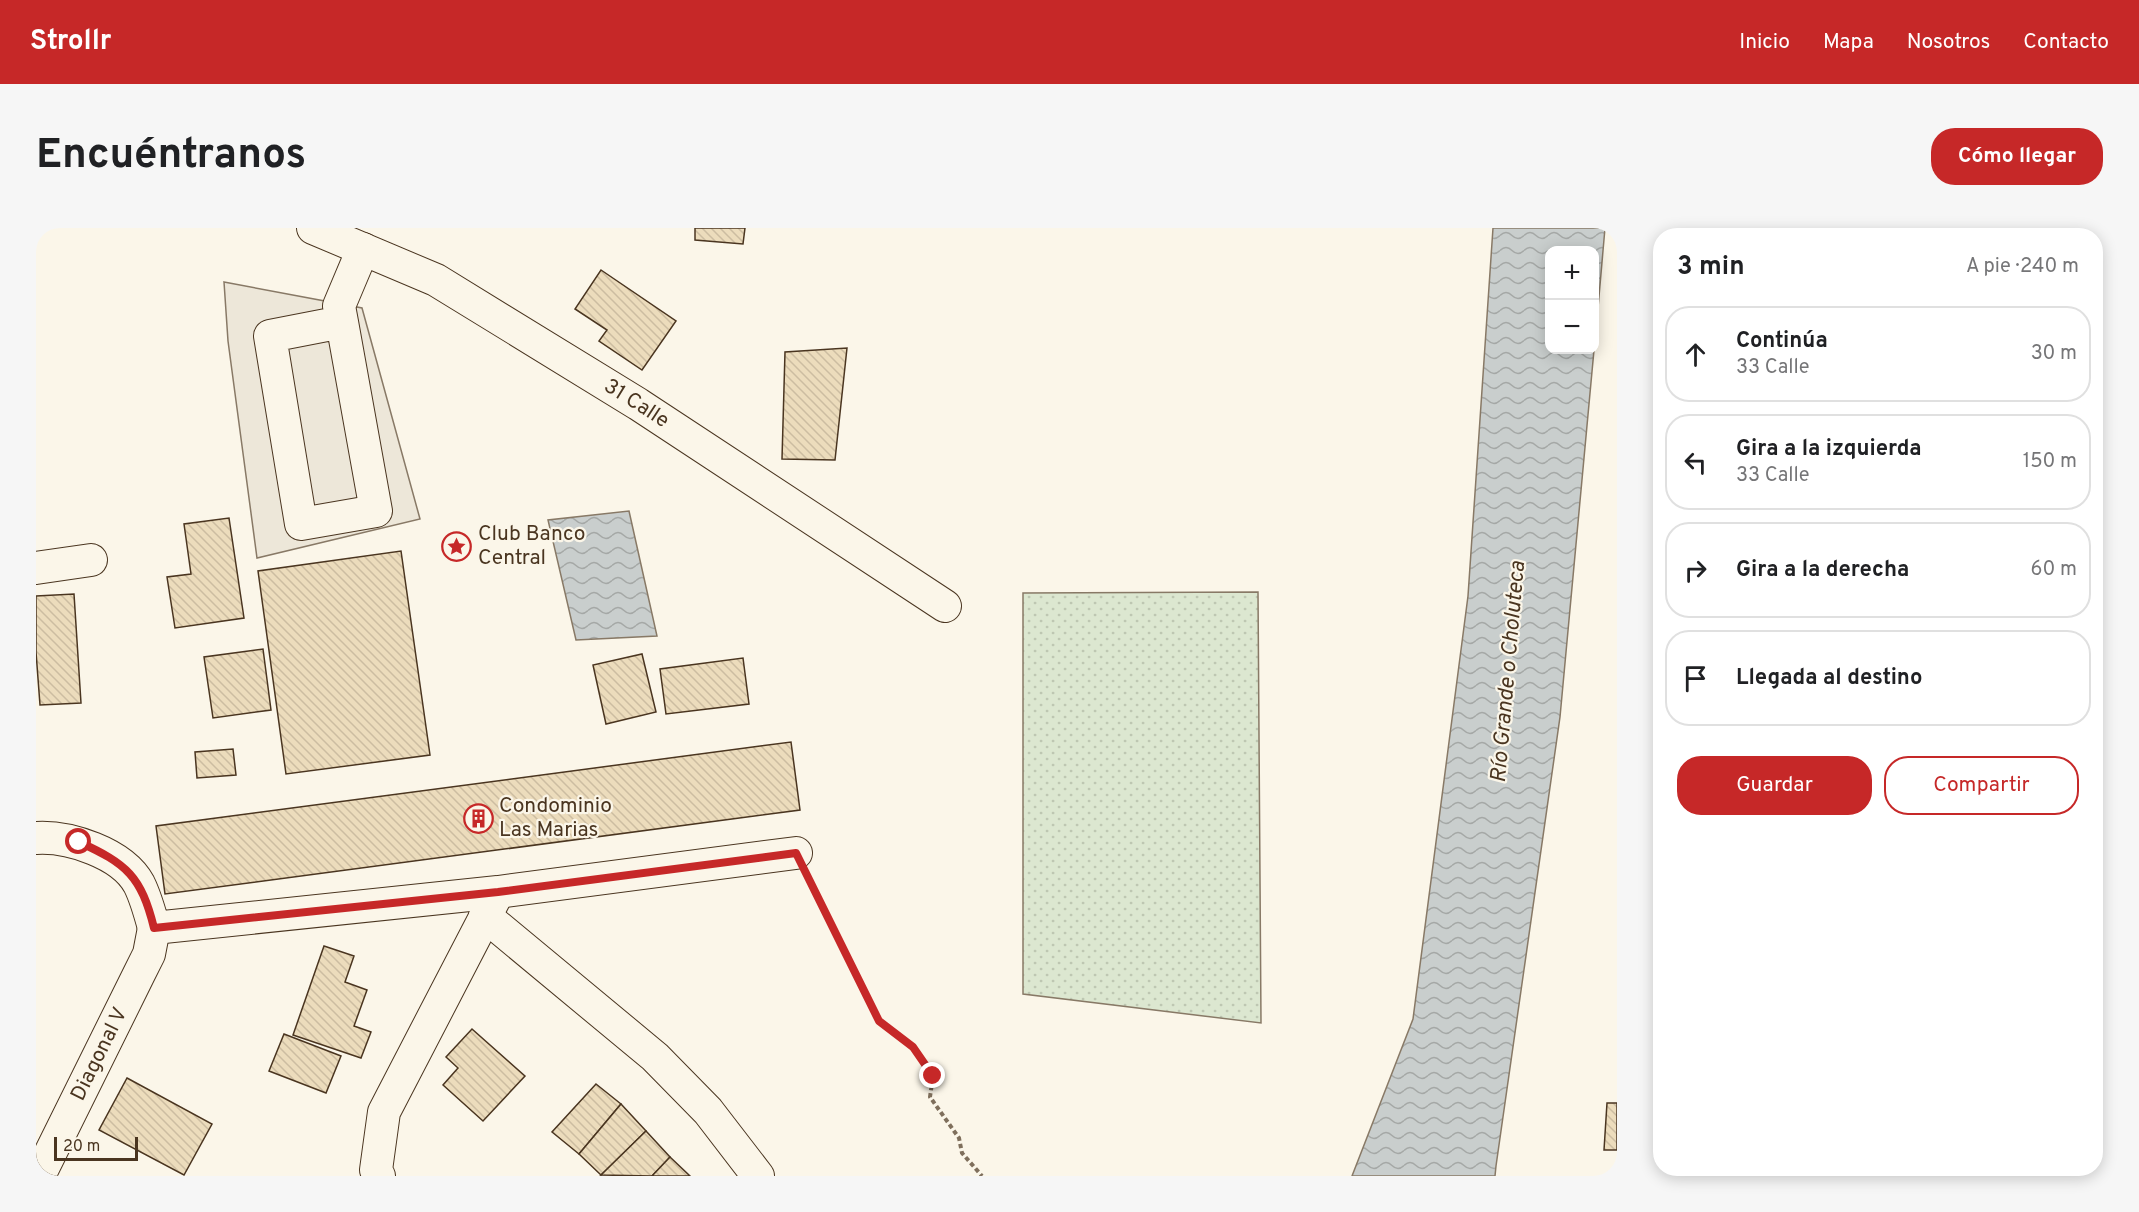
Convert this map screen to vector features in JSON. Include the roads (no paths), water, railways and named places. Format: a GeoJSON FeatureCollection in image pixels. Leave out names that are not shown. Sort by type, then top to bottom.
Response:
{"type":"FeatureCollection","features":[{"type":"Feature","properties":{"kind":"street","name":"31 Calle"},"geometry":{"type":"LineString","coordinates":[[313,228],[436,280],[608,385],[945,606]]}},
{"type":"Feature","properties":{"kind":"street"},"geometry":{"type":"LineString","coordinates":[[342,322],[270,336],[301,524],[376,511],[342,322],[339,306],[363,249]]}},
{"type":"Feature","properties":{"kind":"street"},"geometry":{"type":"LineString","coordinates":[[36,568],[91,560]]}},
{"type":"Feature","properties":{"kind":"street"},"geometry":{"type":"LineString","coordinates":[[36,838],[79,842],[103,853],[121,866],[138,881],[154,928],[491,904],[796,853]]}},
{"type":"Feature","properties":{"kind":"street"},"geometry":{"type":"LineString","coordinates":[[379,1176],[376,1170],[384,1112],[491,904]]}},
{"type":"Feature","properties":{"kind":"street"},"geometry":{"type":"LineString","coordinates":[[491,904],[655,1057],[708,1111],[758,1176]]}},
{"type":"Feature","properties":{"kind":"street","name":"Diagonal V"},"geometry":{"type":"LineString","coordinates":[[39,1176],[149,954],[154,928]]}},
{"type":"Feature","properties":{"kind":"water","name":"Río Grande o Choluteca"},"geometry":{"type":"Polygon","coordinates":[[[1493,228],[1605,228],[1599,296],[1599,246],[1545,246],[1545,354],[1594,354],[1560,717],[1495,1176],[1352,1176],[1413,1019],[1468,596],[1493,228]]]}},
{"type":"Feature","properties":{"kind":"water"},"geometry":{"type":"Polygon","coordinates":[[[629,511],[657,636],[576,640],[548,520],[629,511]]]}},
{"type":"Feature","properties":{"kind":"place","name":"Club Banco Central"},"geometry":{"type":"Point","coordinates":[457,546]}},
{"type":"Feature","properties":{"kind":"place","name":"Condominio Las Marias"},"geometry":{"type":"Point","coordinates":[478,818]}}]}
